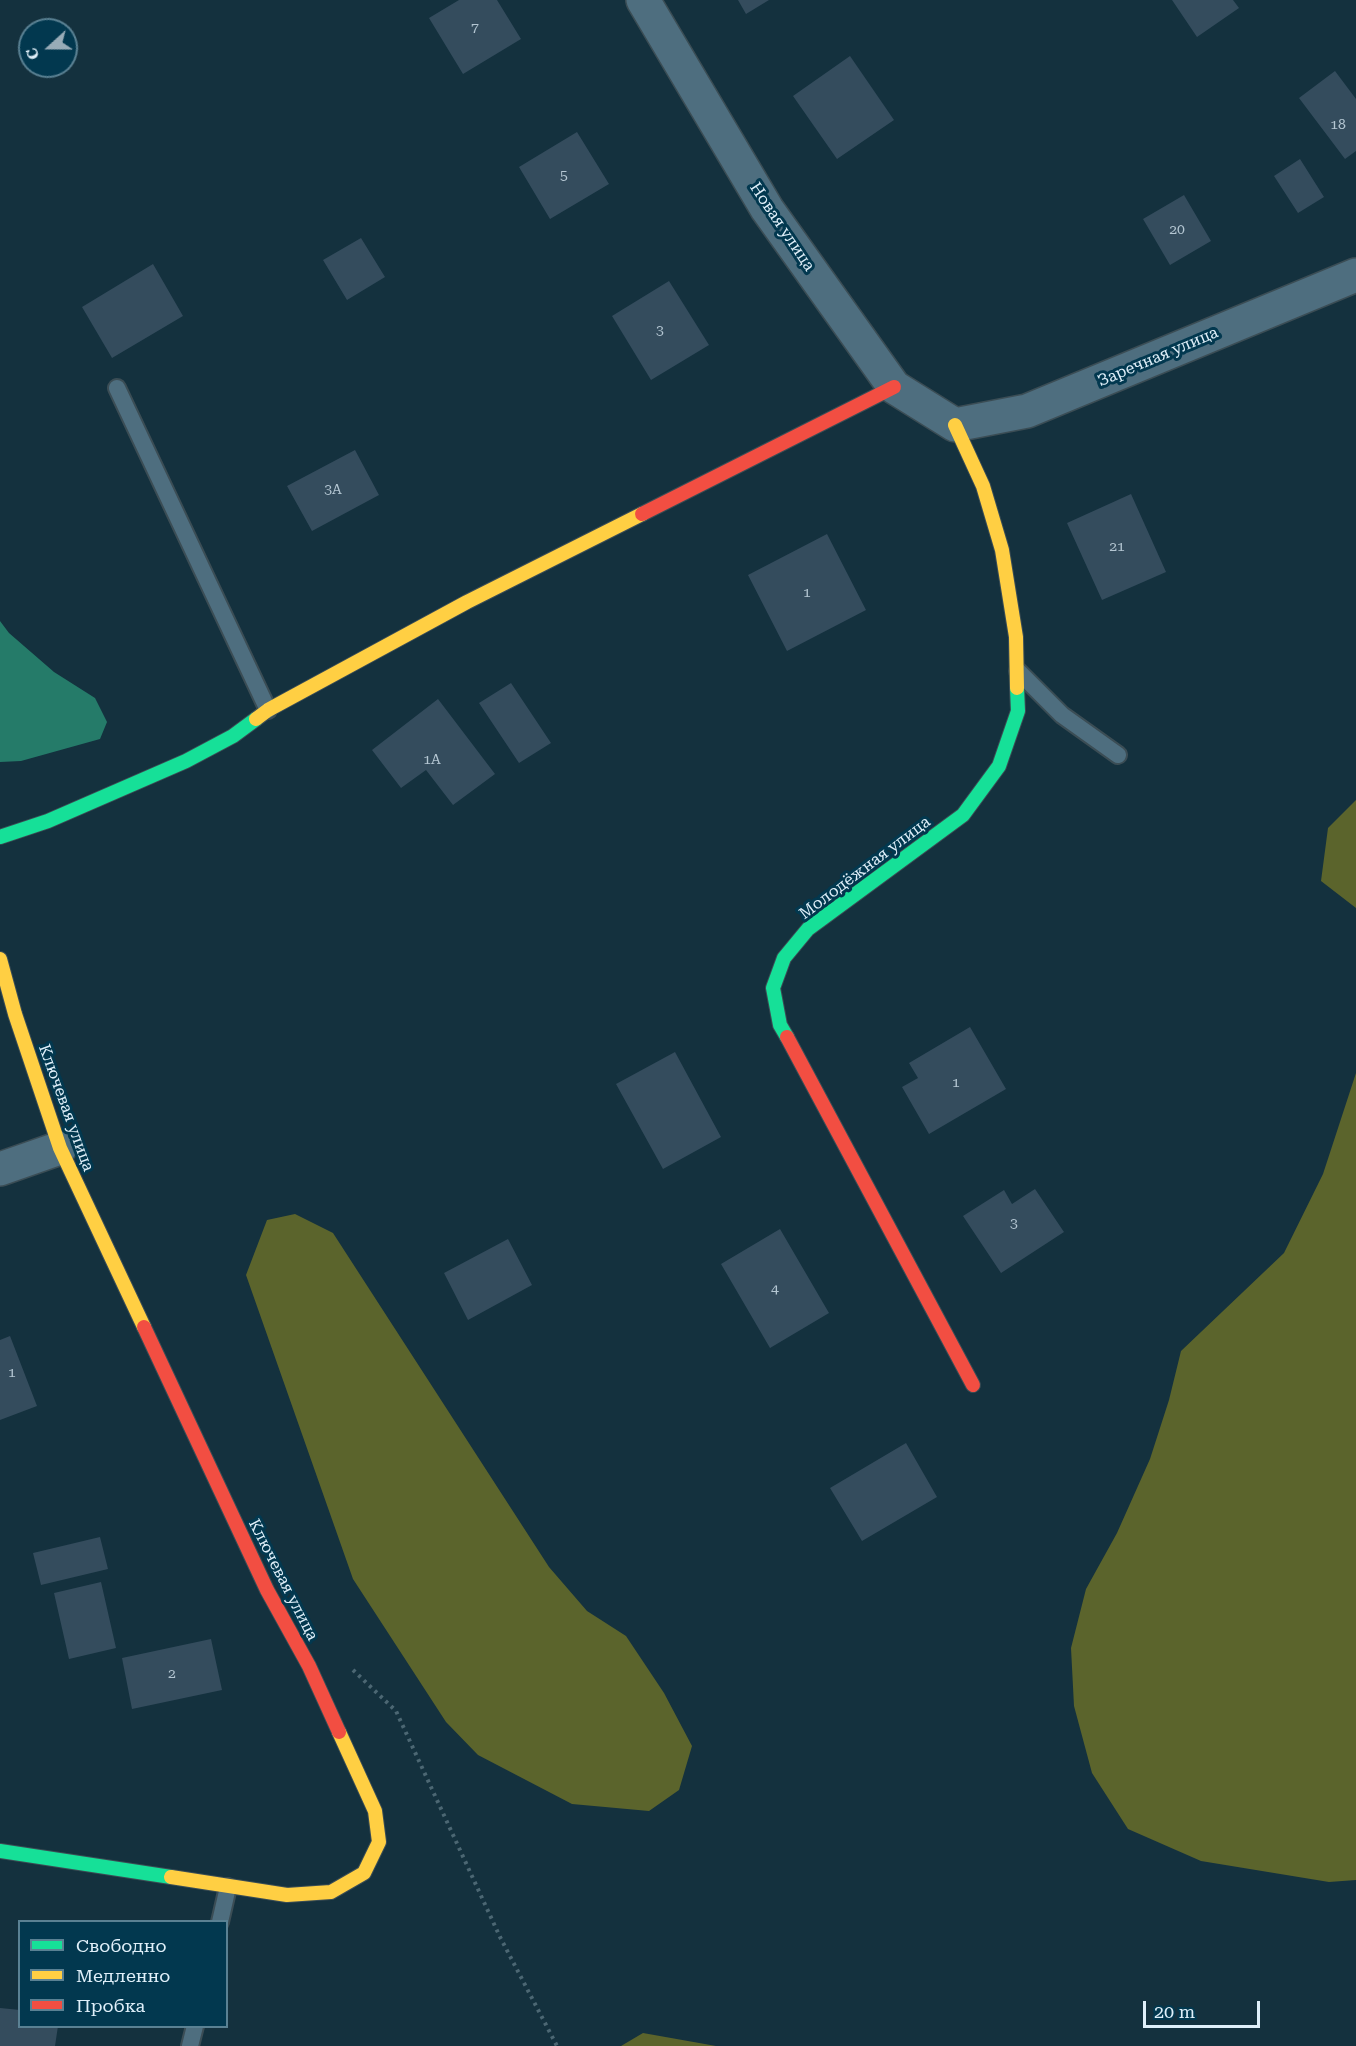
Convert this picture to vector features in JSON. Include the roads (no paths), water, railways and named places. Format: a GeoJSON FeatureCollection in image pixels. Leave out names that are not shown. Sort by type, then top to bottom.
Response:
{"type":"FeatureCollection","features":[{"type":"Feature","properties":{"kind":"street","name":"Новая улица"},"geometry":{"type":"LineString","coordinates":[[643,0],[767,209],[894,387],[955,425]]}},
{"type":"Feature","properties":{"kind":"street","name":"Заречная улица"},"geometry":{"type":"LineString","coordinates":[[955,425],[1027,411],[1356,274]]}},
{"type":"Feature","properties":{"kind":"street"},"geometry":{"type":"LineString","coordinates":[[0,837],[48,821],[186,761],[233,736],[268,710],[467,602],[894,387]]}},
{"type":"Feature","properties":{"kind":"street","name":"Молодёжная улица"},"geometry":{"type":"LineString","coordinates":[[955,425],[983,486],[1002,550],[1016,637],[1018,711],[999,766],[963,815],[808,929],[784,958],[773,988],[780,1025],[973,1385]]}},
{"type":"Feature","properties":{"kind":"street","name":"Ключевая улица"},"geometry":{"type":"LineString","coordinates":[[0,959],[15,1014],[60,1148],[267,1590],[309,1666],[375,1811],[379,1842],[364,1873],[331,1892],[287,1894],[228,1887],[0,1851]]}},
{"type":"Feature","properties":{"kind":"street"},"geometry":{"type":"LineString","coordinates":[[0,1169],[60,1148]]}},
{"type":"Feature","properties":{"kind":"lane"},"geometry":{"type":"LineString","coordinates":[[117,388],[268,710]]}},
{"type":"Feature","properties":{"kind":"lane"},"geometry":{"type":"LineString","coordinates":[[1017,670],[1062,715],[1118,755]]}},
{"type":"Feature","properties":{"kind":"lane"},"geometry":{"type":"LineString","coordinates":[[220,1920],[228,1887]]}},
{"type":"Feature","properties":{"kind":"lane"},"geometry":{"type":"LineString","coordinates":[[190,2046],[194,2028]]}}]}
